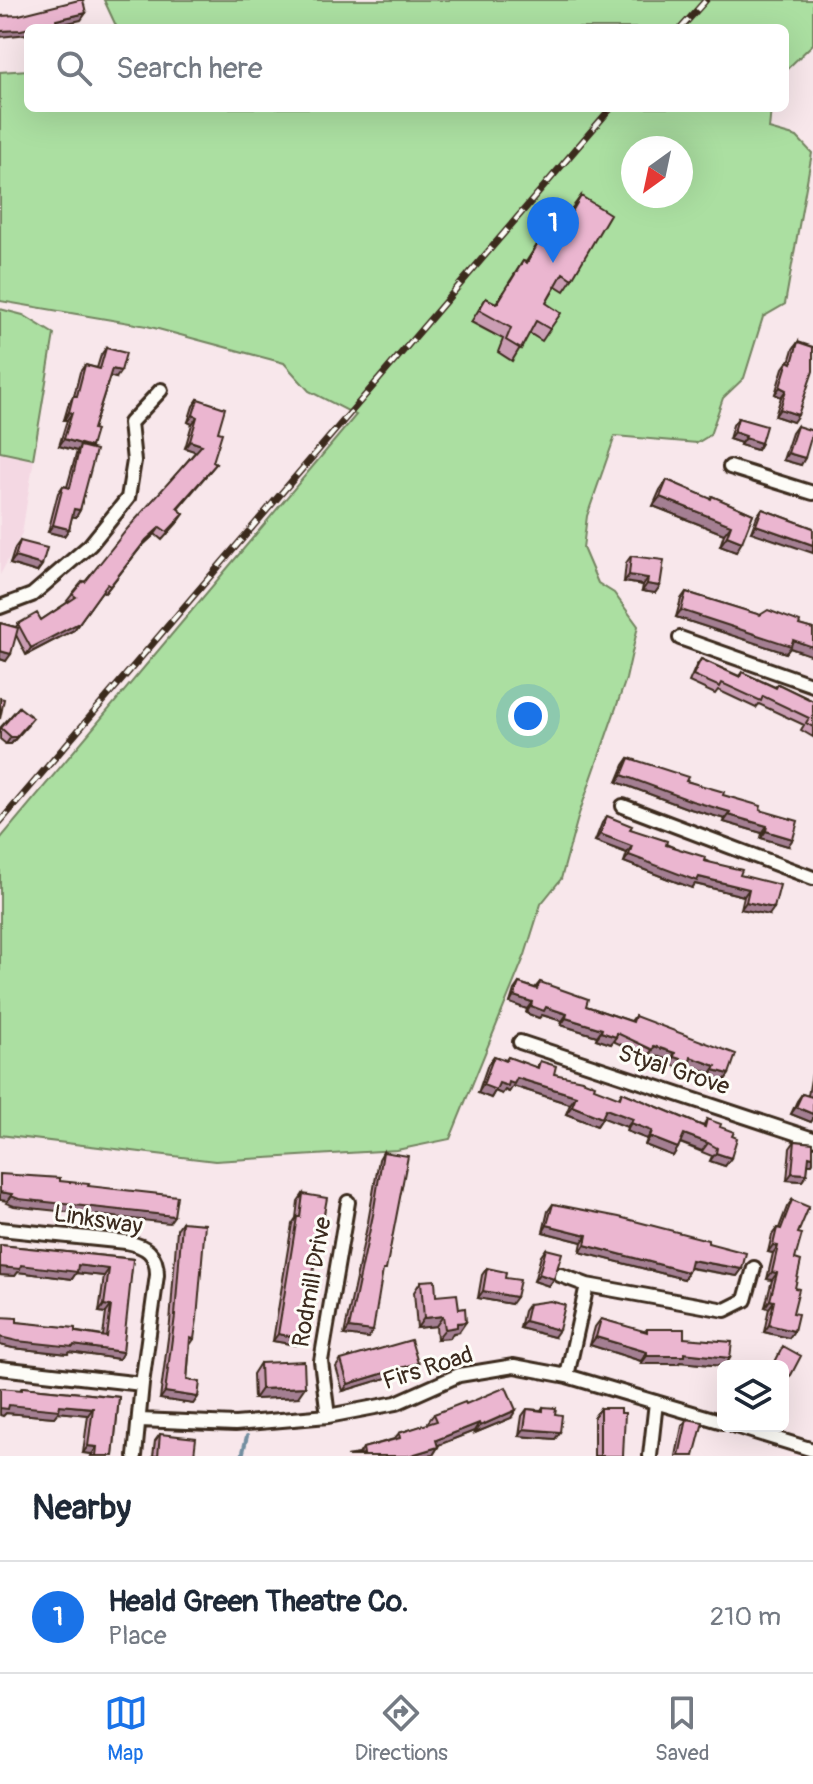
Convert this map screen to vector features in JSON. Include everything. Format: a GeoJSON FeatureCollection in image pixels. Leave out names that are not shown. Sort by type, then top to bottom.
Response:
{"type":"FeatureCollection","features":[{"type":"Feature","properties":{"kind":"street"},"geometry":{"type":"LineString","coordinates":[[0,607],[32,595],[90,545],[128,498],[134,461],[130,423],[161,390]]}},
{"type":"Feature","properties":{"kind":"street"},"geometry":{"type":"LineString","coordinates":[[730,467],[813,493]]}},
{"type":"Feature","properties":{"kind":"street"},"geometry":{"type":"LineString","coordinates":[[680,638],[813,685]]}},
{"type":"Feature","properties":{"kind":"street"},"geometry":{"type":"LineString","coordinates":[[623,806],[813,878]]}},
{"type":"Feature","properties":{"kind":"street","name":"Styal Grove"},"geometry":{"type":"LineString","coordinates":[[520,1042],[813,1139]]}},
{"type":"Feature","properties":{"kind":"street","name":"Rodmill Drive"},"geometry":{"type":"LineString","coordinates":[[328,1416],[321,1361],[348,1202]]}},
{"type":"Feature","properties":{"kind":"street","name":"Linksway"},"geometry":{"type":"LineString","coordinates":[[0,1229],[140,1244],[152,1252],[157,1263],[157,1275],[135,1456]]}},
{"type":"Feature","properties":{"kind":"street"},"geometry":{"type":"LineString","coordinates":[[751,1312],[745,1300],[754,1268]]}},
{"type":"Feature","properties":{"kind":"street"},"geometry":{"type":"LineString","coordinates":[[560,1275],[587,1285],[725,1310],[745,1300]]}},
{"type":"Feature","properties":{"kind":"street"},"geometry":{"type":"LineString","coordinates":[[567,1376],[587,1285]]}},
{"type":"Feature","properties":{"kind":"street","name":"Firs Road"},"geometry":{"type":"LineString","coordinates":[[140,1420],[235,1424],[328,1416],[396,1403],[459,1375],[514,1366],[567,1376],[717,1420]]}},
{"type":"Feature","properties":{"kind":"street"},"geometry":{"type":"LineString","coordinates":[[0,1368],[142,1384]]}},
{"type":"Feature","properties":{"kind":"street"},"geometry":{"type":"LineString","coordinates":[[650,1456],[656,1402]]}},
{"type":"Feature","properties":{"kind":"street"},"geometry":{"type":"LineString","coordinates":[[754,1432],[813,1450]]}},
{"type":"Feature","properties":{"kind":"shaded area"},"geometry":{"type":"Polygon","coordinates":[[[0,309],[23,315],[54,334],[22,533],[0,575],[0,309]]]}},
{"type":"Feature","properties":{"kind":"green space"},"geometry":{"type":"Polygon","coordinates":[[[104,0],[813,0],[813,44],[789,67],[789,24],[115,24],[104,0]]]}},
{"type":"Feature","properties":{"kind":"green space"},"geometry":{"type":"Polygon","coordinates":[[[24,70],[24,112],[771,112],[769,129],[797,137],[812,153],[785,304],[763,317],[744,378],[723,398],[710,435],[697,443],[615,436],[587,516],[583,548],[598,583],[614,593],[638,626],[626,679],[579,814],[561,879],[541,904],[525,955],[450,1139],[397,1150],[215,1161],[0,1135],[0,839],[356,415],[309,391],[284,363],[147,326],[0,301],[0,72],[24,70]]]}},
{"type":"Feature","properties":{"kind":"green space"},"geometry":{"type":"Polygon","coordinates":[[[0,309],[23,315],[54,334],[33,459],[0,452],[0,309]]]}},
{"type":"Feature","properties":{"kind":"building"},"geometry":{"type":"Polygon","coordinates":[[[79,0],[83,0],[86,13],[47,24],[24,24],[21,30],[0,31],[0,16],[19,15],[79,0]]]}},
{"type":"Feature","properties":{"kind":"building"},"geometry":{"type":"Polygon","coordinates":[[[581,196],[610,214],[572,279],[563,273],[546,303],[561,313],[550,329],[536,321],[521,349],[506,340],[511,328],[479,310],[486,298],[497,304],[540,240],[552,246],[581,196]]]}},
{"type":"Feature","properties":{"kind":"building"},"geometry":{"type":"Polygon","coordinates":[[[798,342],[813,347],[813,371],[798,415],[780,409],[786,390],[780,387],[798,342]]]}},
{"type":"Feature","properties":{"kind":"building"},"geometry":{"type":"Polygon","coordinates":[[[106,348],[126,353],[121,371],[112,369],[93,429],[96,430],[91,447],[64,439],[72,413],[69,412],[73,396],[77,396],[85,365],[100,369],[106,348]]]}},
{"type":"Feature","properties":{"kind":"building"},"geometry":{"type":"Polygon","coordinates":[[[198,399],[225,408],[218,432],[222,433],[213,462],[216,464],[177,508],[184,514],[167,532],[160,527],[146,540],[110,586],[107,584],[79,623],[31,648],[18,624],[37,613],[41,620],[76,597],[72,594],[202,445],[190,441],[198,399]]]}},
{"type":"Feature","properties":{"kind":"building"},"geometry":{"type":"Polygon","coordinates":[[[738,418],[766,426],[761,443],[734,432],[738,418]]]}},
{"type":"Feature","properties":{"kind":"building"},"geometry":{"type":"Polygon","coordinates":[[[797,426],[813,431],[805,458],[788,453],[797,426]]]}},
{"type":"Feature","properties":{"kind":"building"},"geometry":{"type":"Polygon","coordinates":[[[80,446],[96,450],[80,510],[74,509],[69,529],[53,525],[63,486],[70,488],[80,446]]]}},
{"type":"Feature","properties":{"kind":"building"},"geometry":{"type":"Polygon","coordinates":[[[667,480],[753,514],[742,542],[727,536],[731,525],[660,497],[667,480]]]}},
{"type":"Feature","properties":{"kind":"building"},"geometry":{"type":"Polygon","coordinates":[[[762,509],[813,528],[813,545],[756,525],[762,509]]]}},
{"type":"Feature","properties":{"kind":"building"},"geometry":{"type":"Polygon","coordinates":[[[20,541],[47,548],[42,565],[15,557],[20,541]]]}},
{"type":"Feature","properties":{"kind":"building"},"geometry":{"type":"Polygon","coordinates":[[[631,556],[664,560],[660,586],[647,584],[648,578],[629,575],[631,556]]]}},
{"type":"Feature","properties":{"kind":"building"},"geometry":{"type":"Polygon","coordinates":[[[686,592],[760,615],[768,610],[800,622],[799,625],[813,629],[813,647],[793,640],[791,646],[681,610],[686,592]]]}},
{"type":"Feature","properties":{"kind":"building"},"geometry":{"type":"Polygon","coordinates":[[[0,623],[18,628],[11,654],[0,651],[0,623]]]}},
{"type":"Feature","properties":{"kind":"building"},"geometry":{"type":"Polygon","coordinates":[[[701,659],[740,677],[742,672],[776,688],[778,684],[813,701],[813,727],[806,723],[809,718],[763,696],[761,701],[722,683],[720,687],[693,675],[701,659]]]}},
{"type":"Feature","properties":{"kind":"building"},"geometry":{"type":"Polygon","coordinates":[[[0,698],[4,699],[0,719],[0,698]]]}},
{"type":"Feature","properties":{"kind":"building"},"geometry":{"type":"Polygon","coordinates":[[[19,707],[33,718],[16,737],[11,737],[1,728],[19,707]]]}},
{"type":"Feature","properties":{"kind":"building"},"geometry":{"type":"Polygon","coordinates":[[[629,758],[688,777],[686,781],[761,806],[760,810],[798,821],[793,839],[766,831],[767,826],[729,815],[730,812],[622,775],[629,758]]]}},
{"type":"Feature","properties":{"kind":"building"},"geometry":{"type":"Polygon","coordinates":[[[607,816],[632,826],[630,829],[667,841],[666,845],[705,857],[704,861],[742,870],[740,875],[780,885],[774,908],[746,902],[749,889],[699,877],[697,881],[629,855],[632,846],[600,834],[607,816]]]}},
{"type":"Feature","properties":{"kind":"building"},"geometry":{"type":"Polygon","coordinates":[[[540,982],[588,999],[586,1006],[633,1022],[635,1016],[736,1054],[729,1074],[714,1070],[716,1066],[691,1057],[690,1062],[674,1057],[675,1053],[654,1046],[653,1050],[617,1033],[616,1037],[601,1032],[602,1029],[566,1018],[567,1014],[546,1007],[544,1011],[531,1006],[532,1002],[514,996],[519,983],[537,989],[540,982]]]}},
{"type":"Feature","properties":{"kind":"building"},"geometry":{"type":"Polygon","coordinates":[[[494,1056],[506,1061],[508,1057],[538,1068],[540,1061],[556,1066],[554,1074],[582,1080],[620,1098],[622,1092],[705,1127],[707,1119],[721,1124],[720,1127],[734,1132],[732,1136],[737,1138],[731,1158],[716,1153],[717,1148],[708,1143],[684,1134],[678,1148],[650,1137],[652,1131],[631,1123],[633,1119],[606,1109],[602,1118],[572,1106],[576,1096],[517,1078],[514,1084],[509,1082],[508,1086],[499,1083],[496,1090],[483,1085],[494,1056]]]}},
{"type":"Feature","properties":{"kind":"building"},"geometry":{"type":"Polygon","coordinates":[[[813,1089],[813,1114],[796,1107],[802,1094],[812,1097],[813,1089]]]}},
{"type":"Feature","properties":{"kind":"building"},"geometry":{"type":"Polygon","coordinates":[[[795,1141],[813,1143],[813,1157],[809,1156],[807,1174],[792,1173],[795,1141]]]}},
{"type":"Feature","properties":{"kind":"building"},"geometry":{"type":"Polygon","coordinates":[[[383,1152],[408,1156],[373,1331],[349,1328],[383,1152]]]}},
{"type":"Feature","properties":{"kind":"building"},"geometry":{"type":"Polygon","coordinates":[[[0,1174],[60,1178],[60,1181],[88,1186],[177,1196],[174,1216],[19,1199],[0,1192],[0,1174]]]}},
{"type":"Feature","properties":{"kind":"building"},"geometry":{"type":"Polygon","coordinates":[[[303,1194],[327,1198],[301,1338],[278,1334],[303,1194]]]}},
{"type":"Feature","properties":{"kind":"building"},"geometry":{"type":"Polygon","coordinates":[[[792,1200],[809,1207],[798,1233],[802,1234],[795,1259],[801,1261],[795,1288],[799,1289],[793,1313],[798,1314],[794,1331],[769,1325],[774,1301],[770,1300],[777,1273],[772,1272],[778,1246],[773,1245],[777,1228],[781,1229],[792,1200]]]}},
{"type":"Feature","properties":{"kind":"building"},"geometry":{"type":"Polygon","coordinates":[[[553,1204],[619,1217],[746,1253],[742,1269],[691,1260],[688,1272],[585,1245],[587,1235],[547,1225],[553,1204]]]}},
{"type":"Feature","properties":{"kind":"building"},"geometry":{"type":"Polygon","coordinates":[[[182,1222],[205,1224],[197,1319],[194,1339],[190,1338],[187,1380],[200,1382],[198,1397],[165,1392],[182,1222]]]}},
{"type":"Feature","properties":{"kind":"building"},"geometry":{"type":"Polygon","coordinates":[[[0,1245],[133,1259],[123,1352],[0,1337],[0,1317],[17,1318],[17,1322],[75,1328],[75,1332],[107,1337],[111,1306],[104,1305],[109,1269],[78,1265],[77,1272],[21,1265],[20,1269],[0,1267],[0,1245]]]}},
{"type":"Feature","properties":{"kind":"building"},"geometry":{"type":"Polygon","coordinates":[[[546,1249],[562,1253],[554,1279],[539,1274],[546,1249]]]}},
{"type":"Feature","properties":{"kind":"building"},"geometry":{"type":"Polygon","coordinates":[[[487,1268],[506,1272],[505,1278],[520,1280],[516,1297],[483,1291],[487,1268]]]}},
{"type":"Feature","properties":{"kind":"building"},"geometry":{"type":"Polygon","coordinates":[[[435,1280],[436,1296],[457,1294],[459,1309],[465,1308],[466,1322],[445,1329],[443,1316],[424,1318],[421,1281],[435,1280]]]}},
{"type":"Feature","properties":{"kind":"building"},"geometry":{"type":"Polygon","coordinates":[[[550,1301],[565,1305],[559,1330],[525,1321],[529,1304],[550,1301]]]}},
{"type":"Feature","properties":{"kind":"building"},"geometry":{"type":"Polygon","coordinates":[[[601,1319],[647,1332],[647,1329],[684,1329],[684,1338],[732,1342],[730,1358],[684,1353],[684,1356],[647,1356],[647,1352],[596,1337],[601,1319]]]}},
{"type":"Feature","properties":{"kind":"building"},"geometry":{"type":"Polygon","coordinates":[[[411,1340],[418,1363],[348,1384],[341,1360],[411,1340]]]}},
{"type":"Feature","properties":{"kind":"building"},"geometry":{"type":"Polygon","coordinates":[[[783,1346],[801,1356],[789,1376],[789,1360],[776,1360],[783,1346]]]}},
{"type":"Feature","properties":{"kind":"building"},"geometry":{"type":"Polygon","coordinates":[[[304,1361],[305,1387],[261,1389],[260,1363],[304,1361]]]}},
{"type":"Feature","properties":{"kind":"building"},"geometry":{"type":"Polygon","coordinates":[[[22,1387],[119,1397],[113,1456],[96,1456],[97,1447],[88,1446],[93,1408],[60,1405],[59,1410],[9,1405],[8,1409],[0,1408],[0,1388],[22,1390],[22,1387]]]}},
{"type":"Feature","properties":{"kind":"building"},"geometry":{"type":"Polygon","coordinates":[[[506,1387],[516,1410],[436,1440],[438,1447],[408,1456],[346,1456],[364,1454],[363,1448],[400,1438],[399,1433],[437,1421],[434,1414],[506,1387]]]}},
{"type":"Feature","properties":{"kind":"building"},"geometry":{"type":"Polygon","coordinates":[[[543,1407],[556,1408],[555,1414],[562,1415],[560,1432],[524,1429],[527,1409],[543,1411],[543,1407]]]}},
{"type":"Feature","properties":{"kind":"building"},"geometry":{"type":"Polygon","coordinates":[[[600,1408],[621,1408],[621,1413],[625,1413],[623,1456],[600,1456],[600,1408]]]}},
{"type":"Feature","properties":{"kind":"building"},"geometry":{"type":"Polygon","coordinates":[[[687,1419],[703,1422],[694,1456],[679,1456],[687,1419]]]}},
{"type":"Feature","properties":{"kind":"building"},"geometry":{"type":"Polygon","coordinates":[[[160,1434],[196,1438],[194,1455],[158,1456],[160,1434]]]}},
{"type":"Feature","properties":{"kind":"waterway"},"geometry":{"type":"LineString","coordinates":[[242,1456],[247,1436]]}},
{"type":"Feature","properties":{"kind":"railway"},"geometry":{"type":"LineString","coordinates":[[685,24],[706,0]]}},
{"type":"Feature","properties":{"kind":"railway"},"geometry":{"type":"LineString","coordinates":[[0,822],[608,112]]}},
{"type":"Feature","properties":{"kind":"place","name":"Heald Green Theatre Co."},"geometry":{"type":"Point","coordinates":[553,263]}}]}
